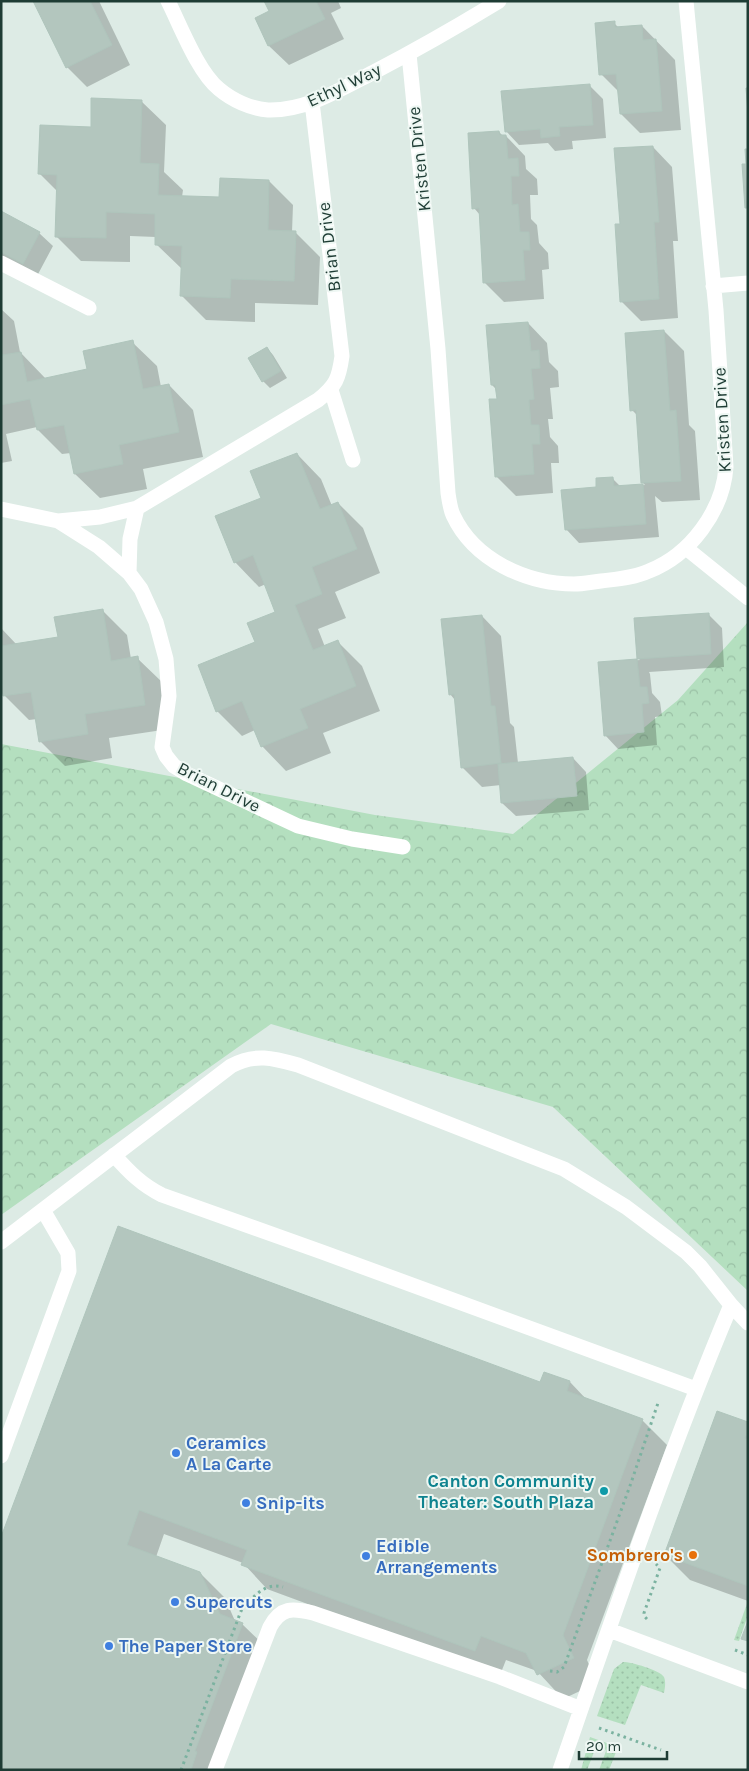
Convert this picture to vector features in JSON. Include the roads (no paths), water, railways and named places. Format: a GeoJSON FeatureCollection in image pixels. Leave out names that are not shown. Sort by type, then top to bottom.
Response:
{"type":"FeatureCollection","features":[{"type":"Feature","properties":{"kind":"street","name":"Ethyl Way"},"geometry":{"type":"LineString","coordinates":[[168,1],[193,53],[218,88],[253,107],[267,110],[312,102],[340,90],[409,54],[483,5],[499,1]]}},
{"type":"Feature","properties":{"kind":"street","name":"Kristen Drive"},"geometry":{"type":"LineString","coordinates":[[409,54],[438,348],[448,492],[452,513],[462,532],[480,551],[503,566],[527,578],[575,584],[633,577],[650,571],[686,548],[710,518],[725,483],[726,467],[713,286],[686,1]]}},
{"type":"Feature","properties":{"kind":"street","name":"Brian Drive"},"geometry":{"type":"LineString","coordinates":[[58,522],[100,517],[137,508],[318,400],[331,390],[340,375],[342,356],[312,102]]}},
{"type":"Feature","properties":{"kind":"street"},"geometry":{"type":"LineString","coordinates":[[1,263],[89,308]]}},
{"type":"Feature","properties":{"kind":"street"},"geometry":{"type":"LineString","coordinates":[[713,286],[748,283]]}},
{"type":"Feature","properties":{"kind":"street"},"geometry":{"type":"LineString","coordinates":[[331,390],[353,460]]}},
{"type":"Feature","properties":{"kind":"street"},"geometry":{"type":"LineString","coordinates":[[129,573],[130,539],[137,508]]}},
{"type":"Feature","properties":{"kind":"street","name":"Brian Drive"},"geometry":{"type":"LineString","coordinates":[[1,509],[58,522],[99,547],[129,573],[141,589],[156,622],[166,659],[169,696],[162,747],[174,766],[186,774],[298,826],[333,835],[403,847]]}},
{"type":"Feature","properties":{"kind":"street"},"geometry":{"type":"LineString","coordinates":[[686,548],[748,598]]}},
{"type":"Feature","properties":{"kind":"street"},"geometry":{"type":"LineString","coordinates":[[1,1242],[231,1066],[240,1061],[270,1057],[298,1065],[564,1169],[602,1190],[686,1252],[748,1323]]}},
{"type":"Feature","properties":{"kind":"street"},"geometry":{"type":"LineString","coordinates":[[114,1155],[147,1188],[162,1195],[696,1389]]}},
{"type":"Feature","properties":{"kind":"street"},"geometry":{"type":"LineString","coordinates":[[1,1456],[69,1271],[68,1253],[43,1210]]}},
{"type":"Feature","properties":{"kind":"street"},"geometry":{"type":"LineString","coordinates":[[560,1770],[634,1557],[696,1389],[731,1305]]}},
{"type":"Feature","properties":{"kind":"street"},"geometry":{"type":"LineString","coordinates":[[215,1770],[270,1627],[283,1612],[293,1610],[313,1613],[482,1670],[581,1709]]}},
{"type":"Feature","properties":{"kind":"street"},"geometry":{"type":"LineString","coordinates":[[609,1630],[748,1682]]}},
{"type":"Feature","properties":{"kind":"place","name":"Ceramics A La Carte"},"geometry":{"type":"Point","coordinates":[176,1453]}},
{"type":"Feature","properties":{"kind":"place","name":"Canton Community Theater: South Plaza"},"geometry":{"type":"Point","coordinates":[604,1491]}},
{"type":"Feature","properties":{"kind":"place","name":"Snip-its"},"geometry":{"type":"Point","coordinates":[246,1503]}},
{"type":"Feature","properties":{"kind":"place","name":"Sombrero's"},"geometry":{"type":"Point","coordinates":[693,1555]}},
{"type":"Feature","properties":{"kind":"place","name":"Edible Arrangements"},"geometry":{"type":"Point","coordinates":[366,1556]}},
{"type":"Feature","properties":{"kind":"place","name":"Supercuts"},"geometry":{"type":"Point","coordinates":[175,1602]}},
{"type":"Feature","properties":{"kind":"place","name":"The Paper Store"},"geometry":{"type":"Point","coordinates":[109,1646]}}]}
